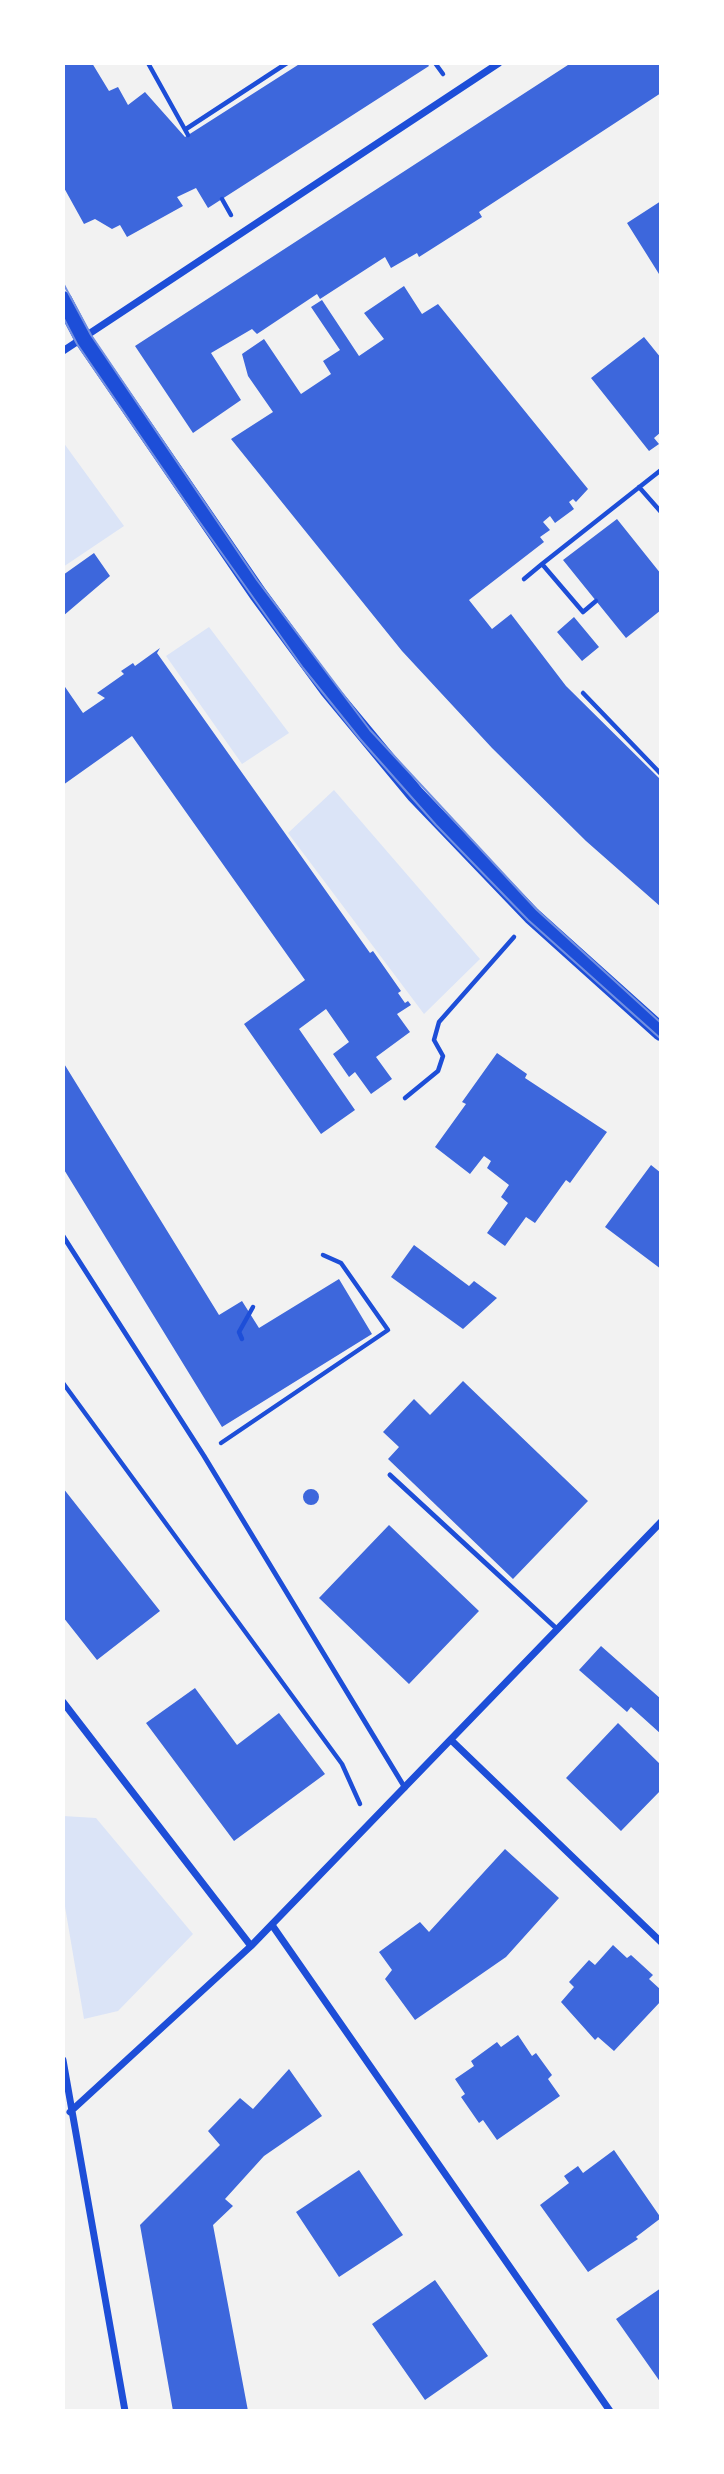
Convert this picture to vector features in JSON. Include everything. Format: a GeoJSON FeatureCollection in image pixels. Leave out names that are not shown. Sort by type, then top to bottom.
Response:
{"type":"FeatureCollection","features":[{"type":"Feature","properties":{"kind":"main road"},"geometry":{"type":"LineString","coordinates":[[63,300],[84,340],[258,594],[328,689],[415,794],[532,916],[661,1032]]}},
{"type":"Feature","properties":{"kind":"street"},"geometry":{"type":"LineString","coordinates":[[63,351],[84,340],[499,63]]}},
{"type":"Feature","properties":{"kind":"street"},"geometry":{"type":"LineString","coordinates":[[70,2112],[251,1946],[661,1522]]}},
{"type":"Feature","properties":{"kind":"street"},"geometry":{"type":"LineString","coordinates":[[63,1702],[251,1946]]}},
{"type":"Feature","properties":{"kind":"street"},"geometry":{"type":"LineString","coordinates":[[451,1740],[661,1942]]}},
{"type":"Feature","properties":{"kind":"street"},"geometry":{"type":"LineString","coordinates":[[272,1925],[610,2411]]}},
{"type":"Feature","properties":{"kind":"street"},"geometry":{"type":"LineString","coordinates":[[63,2060],[70,2112],[125,2411]]}},
{"type":"Feature","properties":{"kind":"lane"},"geometry":{"type":"LineString","coordinates":[[63,1236],[204,1456],[405,1788]]}},
{"type":"Feature","properties":{"kind":"lane"},"geometry":{"type":"LineString","coordinates":[[390,1475],[557,1629]]}},
{"type":"Feature","properties":{"kind":"path"},"geometry":{"type":"LineString","coordinates":[[148,63],[190,130],[287,63]]}},
{"type":"Feature","properties":{"kind":"path"},"geometry":{"type":"LineString","coordinates":[[524,579],[661,470]]}},
{"type":"Feature","properties":{"kind":"path"},"geometry":{"type":"LineString","coordinates":[[639,487],[661,512]]}},
{"type":"Feature","properties":{"kind":"path"},"geometry":{"type":"LineString","coordinates":[[542,564],[583,611],[596,601]]}},
{"type":"Feature","properties":{"kind":"path"},"geometry":{"type":"LineString","coordinates":[[583,693],[661,774]]}},
{"type":"Feature","properties":{"kind":"path"},"geometry":{"type":"LineString","coordinates":[[405,1098],[438,1071],[443,1056],[434,1040],[439,1022],[532,916]]}},
{"type":"Feature","properties":{"kind":"path"},"geometry":{"type":"LineString","coordinates":[[204,1456],[388,1330],[341,1263],[323,1255]]}},
{"type":"Feature","properties":{"kind":"path"},"geometry":{"type":"LineString","coordinates":[[242,1339],[239,1332],[253,1307]]}},
{"type":"Feature","properties":{"kind":"path"},"geometry":{"type":"LineString","coordinates":[[63,1383],[342,1764],[369,1824]]}},
{"type":"Feature","properties":{"kind":"shaded area"},"geometry":{"type":"Polygon","coordinates":[[[63,442],[124,526],[63,567],[63,442]]]}},
{"type":"Feature","properties":{"kind":"shaded area"},"geometry":{"type":"Polygon","coordinates":[[[209,627],[289,733],[242,764],[166,656],[209,627]]]}},
{"type":"Feature","properties":{"kind":"shaded area"},"geometry":{"type":"Polygon","coordinates":[[[334,790],[480,959],[424,1014],[288,833],[334,790]]]}},
{"type":"Feature","properties":{"kind":"shaded area"},"geometry":{"type":"Polygon","coordinates":[[[63,1816],[96,1818],[193,1934],[118,2011],[84,2019],[63,1895],[63,1816]]]}},
{"type":"Feature","properties":{"kind":"building"},"geometry":{"type":"Polygon","coordinates":[[[63,63],[92,63],[109,91],[118,87],[128,105],[145,92],[185,137],[301,63],[427,63],[429,66],[208,208],[196,188],[177,197],[183,206],[127,237],[120,225],[112,229],[95,219],[84,224],[63,186],[63,63]]]}},
{"type":"Feature","properties":{"kind":"building"},"geometry":{"type":"Polygon","coordinates":[[[571,63],[661,63],[661,93],[479,212],[482,217],[419,257],[417,253],[391,268],[385,257],[320,299],[317,294],[257,334],[252,329],[211,353],[241,400],[193,433],[135,346],[571,63]]]}},
{"type":"Feature","properties":{"kind":"building"},"geometry":{"type":"Polygon","coordinates":[[[661,201],[661,273],[659,274],[627,223],[661,201]]]}},
{"type":"Feature","properties":{"kind":"building"},"geometry":{"type":"Polygon","coordinates":[[[404,286],[422,314],[438,304],[588,489],[576,502],[573,499],[569,502],[574,509],[555,523],[550,516],[543,522],[550,530],[540,537],[544,542],[469,600],[492,629],[511,614],[566,686],[661,780],[661,907],[586,841],[492,748],[402,651],[231,439],[273,412],[248,376],[242,354],[264,339],[301,394],[331,374],[323,361],[340,350],[311,307],[322,300],[359,356],[384,339],[364,313],[404,286]]]}},
{"type":"Feature","properties":{"kind":"building"},"geometry":{"type":"Polygon","coordinates":[[[644,337],[661,358],[661,432],[654,438],[659,444],[649,451],[591,378],[644,337]]]}},
{"type":"Feature","properties":{"kind":"building"},"geometry":{"type":"Polygon","coordinates":[[[617,519],[661,574],[661,610],[626,638],[563,560],[617,519]]]}},
{"type":"Feature","properties":{"kind":"building"},"geometry":{"type":"Polygon","coordinates":[[[94,553],[110,576],[63,616],[63,575],[94,553]]]}},
{"type":"Feature","properties":{"kind":"building"},"geometry":{"type":"Polygon","coordinates":[[[574,617],[599,647],[582,661],[557,632],[574,617]]]}},
{"type":"Feature","properties":{"kind":"building"},"geometry":{"type":"Polygon","coordinates":[[[160,648],[157,653],[370,953],[373,951],[401,991],[398,993],[405,1003],[408,1001],[411,1005],[397,1014],[410,1032],[376,1057],[392,1079],[371,1094],[355,1072],[349,1077],[333,1054],[349,1042],[326,1009],[299,1029],[355,1110],[321,1134],[244,1024],[305,980],[132,736],[63,785],[63,684],[83,713],[105,698],[97,693],[124,674],[121,671],[133,663],[135,666],[160,648]]]}},
{"type":"Feature","properties":{"kind":"building"},"geometry":{"type":"Polygon","coordinates":[[[497,1053],[527,1074],[525,1078],[607,1132],[570,1183],[566,1180],[535,1223],[526,1217],[505,1246],[487,1233],[508,1203],[501,1197],[509,1185],[487,1168],[491,1161],[484,1156],[470,1174],[435,1147],[466,1104],[462,1102],[497,1053]]]}},
{"type":"Feature","properties":{"kind":"building"},"geometry":{"type":"Polygon","coordinates":[[[63,1062],[219,1315],[242,1301],[259,1328],[339,1279],[372,1334],[222,1427],[63,1168],[63,1062]]]}},
{"type":"Feature","properties":{"kind":"building"},"geometry":{"type":"Polygon","coordinates":[[[651,1165],[661,1173],[661,1269],[605,1227],[651,1165]]]}},
{"type":"Feature","properties":{"kind":"building"},"geometry":{"type":"Polygon","coordinates":[[[414,1245],[469,1286],[474,1281],[497,1298],[463,1329],[391,1277],[414,1245]]]}},
{"type":"Feature","properties":{"kind":"building"},"geometry":{"type":"Polygon","coordinates":[[[463,1381],[588,1501],[513,1579],[388,1459],[399,1447],[383,1432],[414,1399],[430,1415],[463,1381]]]}},
{"type":"Feature","properties":{"kind":"building"},"geometry":{"type":"Polygon","coordinates":[[[63,1488],[160,1611],[97,1660],[63,1617],[63,1488]]]}},
{"type":"Feature","properties":{"kind":"building"},"geometry":{"type":"Polygon","coordinates":[[[311,1489],[319,1497],[311,1505],[303,1497],[311,1489]]]}},
{"type":"Feature","properties":{"kind":"building"},"geometry":{"type":"Polygon","coordinates":[[[389,1525],[479,1611],[409,1684],[319,1598],[389,1525]]]}},
{"type":"Feature","properties":{"kind":"building"},"geometry":{"type":"Polygon","coordinates":[[[601,1646],[661,1699],[661,1734],[631,1707],[627,1712],[579,1670],[601,1646]]]}},
{"type":"Feature","properties":{"kind":"building"},"geometry":{"type":"Polygon","coordinates":[[[195,1688],[237,1745],[279,1713],[325,1774],[234,1841],[146,1723],[195,1688]]]}},
{"type":"Feature","properties":{"kind":"building"},"geometry":{"type":"Polygon","coordinates":[[[618,1723],[661,1765],[661,1790],[621,1831],[566,1778],[618,1723]]]}},
{"type":"Feature","properties":{"kind":"building"},"geometry":{"type":"Polygon","coordinates":[[[505,1849],[559,1898],[506,1957],[415,2020],[385,1979],[392,1970],[379,1952],[420,1922],[429,1932],[505,1849]]]}},
{"type":"Feature","properties":{"kind":"building"},"geometry":{"type":"Polygon","coordinates":[[[613,1945],[627,1958],[631,1955],[653,1975],[649,1979],[661,1990],[661,2001],[614,2051],[598,2037],[595,2040],[561,2002],[574,1987],[569,1982],[589,1960],[595,1965],[613,1945]]]}},
{"type":"Feature","properties":{"kind":"building"},"geometry":{"type":"Polygon","coordinates":[[[518,2035],[532,2056],[536,2053],[552,2075],[548,2079],[560,2096],[497,2140],[483,2120],[479,2123],[461,2097],[465,2094],[455,2079],[474,2066],[471,2061],[497,2042],[501,2047],[518,2035]]]}},
{"type":"Feature","properties":{"kind":"building"},"geometry":{"type":"Polygon","coordinates":[[[289,2069],[322,2116],[264,2156],[225,2199],[233,2206],[213,2225],[248,2411],[173,2411],[140,2225],[220,2145],[208,2131],[240,2098],[253,2109],[289,2069]]]}},
{"type":"Feature","properties":{"kind":"building"},"geometry":{"type":"Polygon","coordinates":[[[614,2150],[661,2218],[636,2237],[638,2239],[588,2272],[540,2205],[569,2183],[564,2176],[578,2166],[583,2173],[614,2150]]]}},
{"type":"Feature","properties":{"kind":"building"},"geometry":{"type":"Polygon","coordinates":[[[359,2170],[403,2235],[339,2277],[296,2212],[359,2170]]]}},
{"type":"Feature","properties":{"kind":"building"},"geometry":{"type":"Polygon","coordinates":[[[435,2280],[488,2356],[425,2400],[372,2324],[435,2280]]]}},
{"type":"Feature","properties":{"kind":"building"},"geometry":{"type":"Polygon","coordinates":[[[661,2288],[661,2383],[616,2319],[661,2288]]]}},
{"type":"Feature","properties":{"kind":"tram line"},"geometry":{"type":"LineString","coordinates":[[63,283],[91,335],[257,580],[370,730],[537,910],[661,1023]]}},
{"type":"Feature","properties":{"kind":"tram line"},"geometry":{"type":"LineString","coordinates":[[63,317],[77,344],[191,510],[303,668],[360,739],[436,825],[528,920],[661,1039]]}}]}
